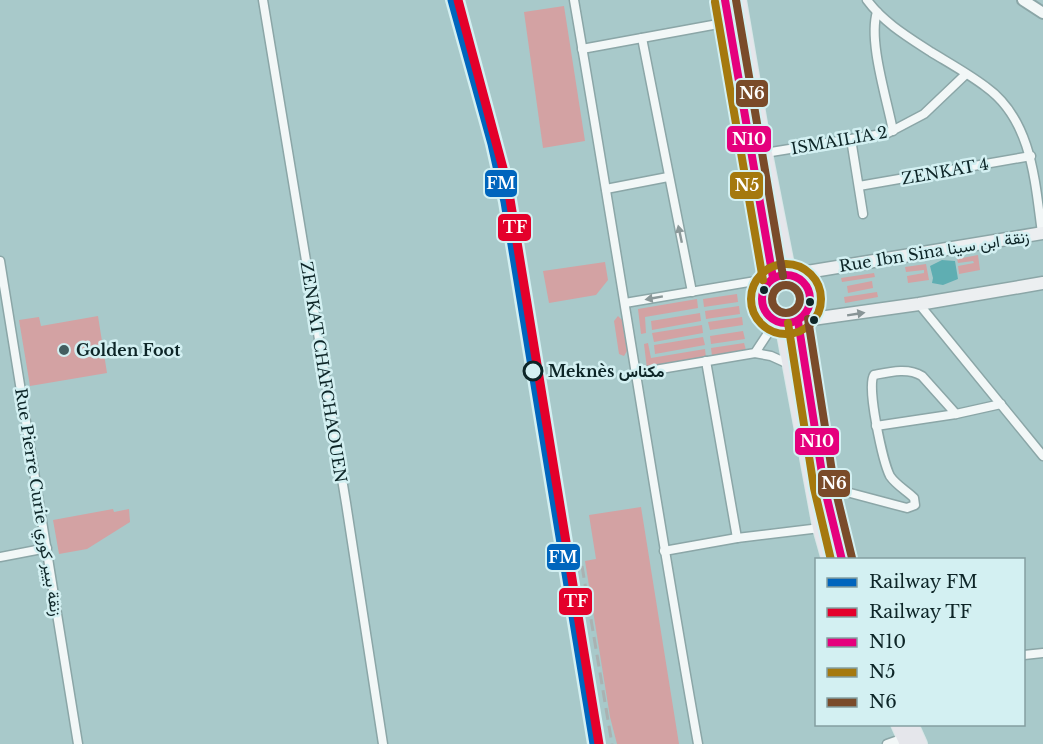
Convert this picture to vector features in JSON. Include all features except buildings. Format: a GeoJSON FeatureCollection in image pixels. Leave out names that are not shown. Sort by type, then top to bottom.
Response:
{"type":"FeatureCollection","features":[{"type":"Feature","properties":{"kind":"main road"},"geometry":{"type":"LineString","coordinates":[[725,0],[773,278]]}},
{"type":"Feature","properties":{"kind":"main road"},"geometry":{"type":"LineString","coordinates":[[739,0],[789,275]]}},
{"type":"Feature","properties":{"kind":"main road","name":"Rue Ibn Sina زنقة ابن سينا"},"geometry":{"type":"LineString","coordinates":[[789,275],[1043,233]]}},
{"type":"Feature","properties":{"kind":"main road"},"geometry":{"type":"LineString","coordinates":[[842,558],[824,486],[798,321],[808,309],[810,294],[802,281],[789,275],[773,278],[767,283],[761,297],[765,312],[779,322],[798,321],[919,304],[1043,283]]}},
{"type":"Feature","properties":{"kind":"main road"},"geometry":{"type":"LineString","coordinates":[[779,322],[791,365],[820,528],[828,558]]}},
{"type":"Feature","properties":{"kind":"main road"},"geometry":{"type":"LineString","coordinates":[[899,726],[905,741]]}},
{"type":"Feature","properties":{"kind":"main road"},"geometry":{"type":"LineString","coordinates":[[912,726],[920,744]]}},
{"type":"Feature","properties":{"kind":"street","name":"ZENKAT CHAFCHAOUEN"},"geometry":{"type":"LineString","coordinates":[[263,0],[346,503],[383,744]]}},
{"type":"Feature","properties":{"kind":"street"},"geometry":{"type":"LineString","coordinates":[[574,0],[637,374],[664,551],[698,744]]}},
{"type":"Feature","properties":{"kind":"street"},"geometry":{"type":"LineString","coordinates":[[867,0],[896,28],[987,87],[1008,109],[1031,156],[1043,233]]}},
{"type":"Feature","properties":{"kind":"street"},"geometry":{"type":"LineString","coordinates":[[1023,0],[1043,13]]}},
{"type":"Feature","properties":{"kind":"street"},"geometry":{"type":"LineString","coordinates":[[877,12],[874,25],[876,46],[893,130]]}},
{"type":"Feature","properties":{"kind":"street"},"geometry":{"type":"LineString","coordinates":[[582,49],[729,22]]}},
{"type":"Feature","properties":{"kind":"street"},"geometry":{"type":"LineString","coordinates":[[642,38],[692,292]]}},
{"type":"Feature","properties":{"kind":"street","name":"ISMAILIA 2"},"geometry":{"type":"LineString","coordinates":[[765,153],[893,130],[924,114],[966,74]]}},
{"type":"Feature","properties":{"kind":"street"},"geometry":{"type":"LineString","coordinates":[[851,139],[863,214]]}},
{"type":"Feature","properties":{"kind":"street","name":"ZENKAT 4"},"geometry":{"type":"LineString","coordinates":[[859,186],[1031,156]]}},
{"type":"Feature","properties":{"kind":"street"},"geometry":{"type":"LineString","coordinates":[[606,189],[668,177]]}},
{"type":"Feature","properties":{"kind":"street","name":"Rue Pierre Curie زنقة بيير كوري"},"geometry":{"type":"LineString","coordinates":[[0,261],[78,744]]}},
{"type":"Feature","properties":{"kind":"street"},"geometry":{"type":"LineString","coordinates":[[625,303],[773,278]]}},
{"type":"Feature","properties":{"kind":"street"},"geometry":{"type":"LineString","coordinates":[[919,304],[1043,456]]}},
{"type":"Feature","properties":{"kind":"street"},"geometry":{"type":"LineString","coordinates":[[754,353],[779,322]]}},
{"type":"Feature","properties":{"kind":"street"},"geometry":{"type":"LineString","coordinates":[[637,374],[754,353],[771,356],[791,365]]}},
{"type":"Feature","properties":{"kind":"street"},"geometry":{"type":"LineString","coordinates":[[705,361],[737,538]]}},
{"type":"Feature","properties":{"kind":"street"},"geometry":{"type":"LineString","coordinates":[[824,486],[907,508],[915,505],[914,498],[893,480],[889,473],[876,426],[871,385],[872,377],[876,374],[915,372],[922,376],[956,414]]}},
{"type":"Feature","properties":{"kind":"street"},"geometry":{"type":"LineString","coordinates":[[876,426],[956,414],[1001,404]]}},
{"type":"Feature","properties":{"kind":"street"},"geometry":{"type":"LineString","coordinates":[[664,551],[737,538],[820,528]]}},
{"type":"Feature","properties":{"kind":"street"},"geometry":{"type":"LineString","coordinates":[[0,557],[47,548]]}},
{"type":"Feature","properties":{"kind":"street"},"geometry":{"type":"LineString","coordinates":[[1025,655],[1043,653]]}},
{"type":"Feature","properties":{"kind":"street"},"geometry":{"type":"LineString","coordinates":[[887,744],[905,741]]}},
{"type":"Feature","properties":{"kind":"shaded area"},"geometry":{"type":"Polygon","coordinates":[[[564,6],[585,141],[543,148],[524,12],[564,6]]]}},
{"type":"Feature","properties":{"kind":"shaded area"},"geometry":{"type":"Polygon","coordinates":[[[978,255],[980,270],[959,274],[958,266],[974,263],[973,261],[958,263],[957,259],[978,255]]]}},
{"type":"Feature","properties":{"kind":"shaded area"},"geometry":{"type":"Polygon","coordinates":[[[605,262],[608,280],[596,295],[549,303],[543,271],[605,262]]]}},
{"type":"Feature","properties":{"kind":"shaded area"},"geometry":{"type":"Polygon","coordinates":[[[926,264],[929,280],[908,283],[907,276],[924,273],[924,270],[906,272],[905,267],[926,264]]]}},
{"type":"Feature","properties":{"kind":"shaded area"},"geometry":{"type":"Polygon","coordinates":[[[874,273],[875,277],[842,282],[841,278],[874,273]]]}},
{"type":"Feature","properties":{"kind":"shaded area"},"geometry":{"type":"Polygon","coordinates":[[[872,281],[873,288],[848,293],[847,286],[872,281]]]}},
{"type":"Feature","properties":{"kind":"shaded area"},"geometry":{"type":"Polygon","coordinates":[[[877,292],[878,297],[845,303],[844,297],[877,292]]]}},
{"type":"Feature","properties":{"kind":"shaded area"},"geometry":{"type":"Polygon","coordinates":[[[737,294],[738,302],[704,307],[703,299],[737,294]]]}},
{"type":"Feature","properties":{"kind":"shaded area"},"geometry":{"type":"Polygon","coordinates":[[[697,299],[698,308],[645,317],[646,333],[641,334],[638,309],[697,299]]]}},
{"type":"Feature","properties":{"kind":"shaded area"},"geometry":{"type":"Polygon","coordinates":[[[739,306],[740,314],[706,319],[705,311],[739,306]]]}},
{"type":"Feature","properties":{"kind":"shaded area"},"geometry":{"type":"Polygon","coordinates":[[[700,313],[701,321],[652,330],[651,321],[700,313]]]}},
{"type":"Feature","properties":{"kind":"shaded area","name":"Golden Foot"},"geometry":{"type":"Polygon","coordinates":[[[98,316],[107,373],[30,386],[19,320],[39,317],[41,326],[98,316]]]}},
{"type":"Feature","properties":{"kind":"shaded area"},"geometry":{"type":"Polygon","coordinates":[[[618,316],[622,320],[627,351],[624,356],[619,354],[614,321],[618,316]]]}},
{"type":"Feature","properties":{"kind":"shaded area"},"geometry":{"type":"Polygon","coordinates":[[[742,317],[743,325],[710,330],[708,322],[742,317]]]}},
{"type":"Feature","properties":{"kind":"shaded area"},"geometry":{"type":"Polygon","coordinates":[[[702,325],[703,333],[654,342],[652,333],[702,325]]]}},
{"type":"Feature","properties":{"kind":"shaded area"},"geometry":{"type":"Polygon","coordinates":[[[743,331],[745,339],[711,344],[710,336],[743,331]]]}},
{"type":"Feature","properties":{"kind":"shaded area"},"geometry":{"type":"Polygon","coordinates":[[[703,337],[705,345],[655,354],[654,345],[703,337]]]}},
{"type":"Feature","properties":{"kind":"shaded area"},"geometry":{"type":"Polygon","coordinates":[[[648,343],[651,358],[705,349],[706,358],[647,369],[644,344],[648,343]]]}},
{"type":"Feature","properties":{"kind":"shaded area"},"geometry":{"type":"Polygon","coordinates":[[[744,343],[746,350],[712,356],[711,348],[744,343]]]}},
{"type":"Feature","properties":{"kind":"shaded area"},"geometry":{"type":"Polygon","coordinates":[[[641,507],[679,744],[617,744],[610,717],[585,561],[596,559],[589,515],[641,507]]]}},
{"type":"Feature","properties":{"kind":"shaded area"},"geometry":{"type":"Polygon","coordinates":[[[113,509],[114,512],[129,509],[130,522],[87,549],[59,554],[53,520],[113,509]]]}},
{"type":"Feature","properties":{"kind":"water"},"geometry":{"type":"Polygon","coordinates":[[[942,260],[955,261],[958,279],[943,285],[932,283],[930,266],[942,260]]]}},
{"type":"Feature","properties":{"kind":"railway"},"geometry":{"type":"LineString","coordinates":[[582,566],[612,744]]}},
{"type":"Feature","properties":{"kind":"rail line","name":"FM"},"geometry":{"type":"LineString","coordinates":[[452,0],[492,144],[505,202],[594,744]]}},
{"type":"Feature","properties":{"kind":"rail line","name":"TF"},"geometry":{"type":"LineString","coordinates":[[458,0],[508,187],[599,744]]}},
{"type":"Feature","properties":{"kind":"transit line","name":"N10"},"geometry":{"type":"LineString","coordinates":[[725,0],[773,278]]}},
{"type":"Feature","properties":{"kind":"transit line","name":"N6"},"geometry":{"type":"LineString","coordinates":[[736,0],[783,276]]}},
{"type":"Feature","properties":{"kind":"transit line","name":"N5"},"geometry":{"type":"LineString","coordinates":[[715,2],[763,280]]}},
{"type":"Feature","properties":{"kind":"transit line","name":"N5"},"geometry":{"type":"LineString","coordinates":[[786,264],[799,267],[811,274],[818,286],[821,299],[818,312],[811,324],[799,331],[786,334],[773,331],[761,324],[754,312],[751,299],[754,286],[761,274],[773,267],[786,264]]}},
{"type":"Feature","properties":{"kind":"transit line","name":"N10"},"geometry":{"type":"LineString","coordinates":[[781,275],[791,275],[803,282],[810,294],[810,299],[810,304],[803,316],[791,323],[781,323],[766,312],[762,304],[762,294],[773,279],[781,275]]}},
{"type":"Feature","properties":{"kind":"transit line","name":"N6"},"geometry":{"type":"LineString","coordinates":[[786,285],[796,289],[800,299],[796,309],[786,313],[776,309],[772,299],[776,289],[786,285]]}},
{"type":"Feature","properties":{"kind":"transit line","name":"N6"},"geometry":{"type":"LineString","coordinates":[[808,319],[834,484],[852,558]]}},
{"type":"Feature","properties":{"kind":"transit line","name":"N10"},"geometry":{"type":"LineString","coordinates":[[798,321],[824,486],[842,558]]}},
{"type":"Feature","properties":{"kind":"transit line","name":"N5"},"geometry":{"type":"LineString","coordinates":[[788,323],[814,488],[831,558]]}},
{"type":"Feature","properties":{"kind":"place","name":"Golden Foot"},"geometry":{"type":"Point","coordinates":[64,350]}},
{"type":"Feature","properties":{"kind":"place","name":"Meknès مكناس"},"geometry":{"type":"Point","coordinates":[533,371]}}]}
